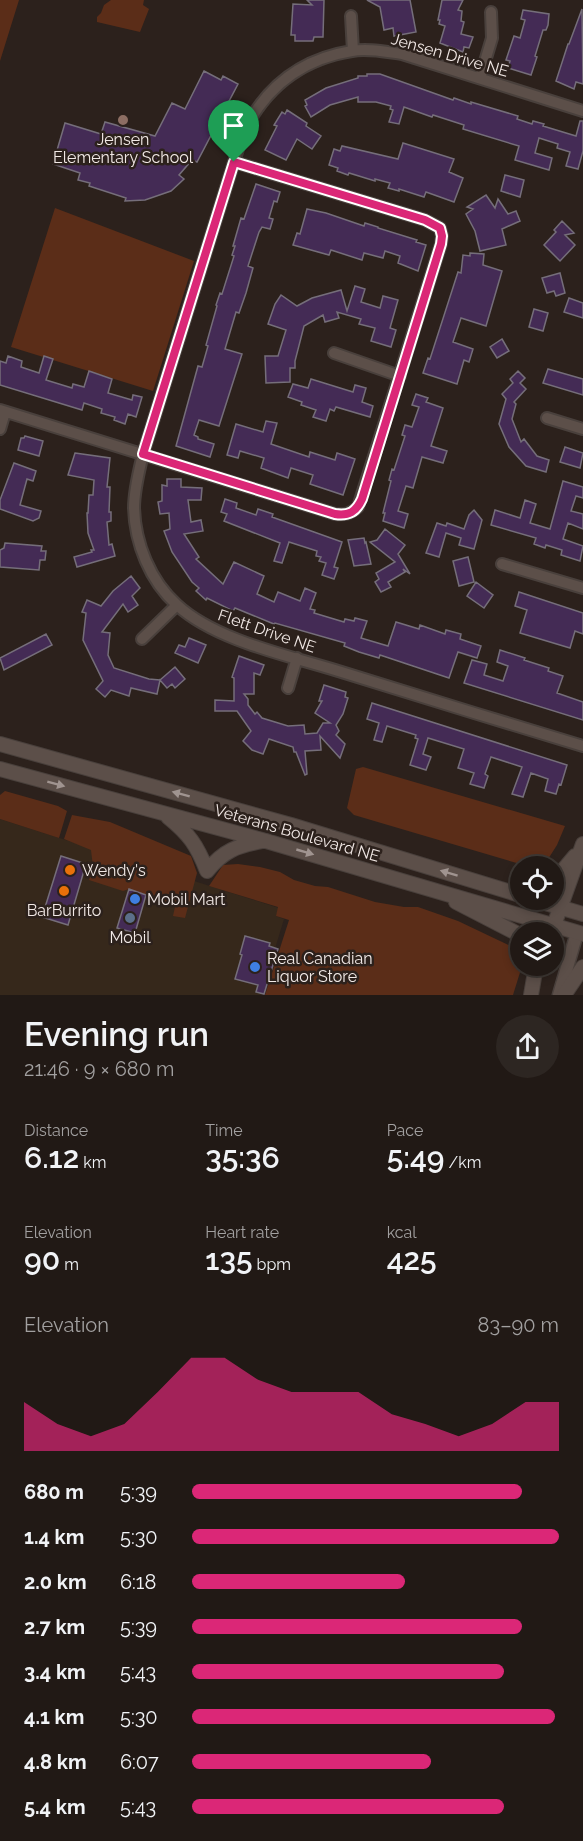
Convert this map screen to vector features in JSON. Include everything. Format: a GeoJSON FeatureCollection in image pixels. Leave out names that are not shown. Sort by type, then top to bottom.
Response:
{"type":"FeatureCollection","features":[{"type":"Feature","properties":{"kind":"main road","name":"Veterans Boulevard NE"},"geometry":{"type":"LineString","coordinates":[[0,744],[291,825],[510,892]]}},
{"type":"Feature","properties":{"kind":"main road","name":"Veterans Boulevard NE"},"geometry":{"type":"LineString","coordinates":[[0,769],[422,885],[532,922]]}},
{"type":"Feature","properties":{"kind":"main road"},"geometry":{"type":"LineString","coordinates":[[161,812],[194,842],[207,871],[216,860],[237,846],[266,841]]}},
{"type":"Feature","properties":{"kind":"main road"},"geometry":{"type":"LineString","coordinates":[[564,868],[582,846]]}},
{"type":"Feature","properties":{"kind":"main road"},"geometry":{"type":"LineString","coordinates":[[564,897],[582,846]]}},
{"type":"Feature","properties":{"kind":"main road"},"geometry":{"type":"LineString","coordinates":[[422,885],[510,930]]}},
{"type":"Feature","properties":{"kind":"main road"},"geometry":{"type":"LineString","coordinates":[[505,890],[510,890]]}},
{"type":"Feature","properties":{"kind":"main road"},"geometry":{"type":"LineString","coordinates":[[564,909],[583,914],[580,934]]}},
{"type":"Feature","properties":{"kind":"main road","name":"Veterans Boulevard NE"},"geometry":{"type":"LineString","coordinates":[[564,931],[580,934]]}},
{"type":"Feature","properties":{"kind":"main road"},"geometry":{"type":"LineString","coordinates":[[564,995],[583,967]]}},
{"type":"Feature","properties":{"kind":"main road"},"geometry":{"type":"LineString","coordinates":[[532,995],[535,976]]}},
{"type":"Feature","properties":{"kind":"street"},"geometry":{"type":"LineString","coordinates":[[480,78],[492,38],[491,12]]}},
{"type":"Feature","properties":{"kind":"street"},"geometry":{"type":"LineString","coordinates":[[351,16],[353,51]]}},
{"type":"Feature","properties":{"kind":"street","name":"Jensen Drive NE"},"geometry":{"type":"LineString","coordinates":[[143,454],[243,133],[254,112],[269,93],[301,68],[353,51],[402,54],[583,111]]}},
{"type":"Feature","properties":{"kind":"street"},"geometry":{"type":"LineString","coordinates":[[0,429],[3,411],[335,514],[352,513],[358,507],[441,244],[440,228],[425,220],[234,162]]}},
{"type":"Feature","properties":{"kind":"street"},"geometry":{"type":"LineString","coordinates":[[334,353],[400,376]]}},
{"type":"Feature","properties":{"kind":"street"},"geometry":{"type":"LineString","coordinates":[[547,418],[583,429]]}},
{"type":"Feature","properties":{"kind":"street","name":"Flett Drive NE"},"geometry":{"type":"LineString","coordinates":[[143,454],[134,506],[139,542],[157,581],[177,605],[205,625],[224,634],[297,658],[583,746]]}},
{"type":"Feature","properties":{"kind":"street"},"geometry":{"type":"LineString","coordinates":[[502,564],[583,588]]}},
{"type":"Feature","properties":{"kind":"street"},"geometry":{"type":"LineString","coordinates":[[142,639],[177,605]]}},
{"type":"Feature","properties":{"kind":"street"},"geometry":{"type":"LineString","coordinates":[[288,688],[297,658]]}},
{"type":"Feature","properties":{"kind":"street"},"geometry":{"type":"LineString","coordinates":[[559,995],[580,934]]}},
{"type":"Feature","properties":{"kind":"street"},"geometry":{"type":"LineString","coordinates":[[532,995],[539,976]]}},
{"type":"Feature","properties":{"kind":"shaded area"},"geometry":{"type":"Polygon","coordinates":[[[0,0],[19,0],[0,61],[0,0]]]}},
{"type":"Feature","properties":{"kind":"shaded area"},"geometry":{"type":"Polygon","coordinates":[[[111,0],[144,0],[143,5],[149,9],[140,32],[97,22],[97,17],[104,5],[111,0]]]}},
{"type":"Feature","properties":{"kind":"shaded area"},"geometry":{"type":"Polygon","coordinates":[[[55,208],[194,261],[153,391],[11,347],[55,208]]]}},
{"type":"Feature","properties":{"kind":"shaded area"},"geometry":{"type":"Polygon","coordinates":[[[363,767],[565,826],[550,856],[510,856],[510,861],[354,815],[347,808],[356,769],[363,767]]]}},
{"type":"Feature","properties":{"kind":"shaded area"},"geometry":{"type":"Polygon","coordinates":[[[5,791],[58,806],[67,811],[59,838],[0,819],[0,795],[5,791]]]}},
{"type":"Feature","properties":{"kind":"shaded area"},"geometry":{"type":"Polygon","coordinates":[[[72,815],[110,822],[191,856],[197,873],[185,918],[173,916],[175,907],[145,898],[146,895],[129,889],[123,891],[89,880],[93,867],[91,850],[64,839],[72,815]]]}},
{"type":"Feature","properties":{"kind":"shaded area"},"geometry":{"type":"Polygon","coordinates":[[[0,819],[279,908],[276,916],[284,919],[261,995],[0,995],[0,819]]]}},
{"type":"Feature","properties":{"kind":"shaded area"},"geometry":{"type":"Polygon","coordinates":[[[238,864],[260,867],[280,872],[294,880],[315,886],[328,887],[375,902],[418,907],[458,921],[510,946],[510,976],[519,976],[513,995],[265,995],[289,920],[276,916],[278,907],[209,886],[223,865],[238,864]]]}},
{"type":"Feature","properties":{"kind":"building"},"geometry":{"type":"Polygon","coordinates":[[[307,0],[324,0],[323,37],[314,37],[313,41],[295,41],[295,35],[291,35],[293,4],[312,5],[307,0]]]}},
{"type":"Feature","properties":{"kind":"building"},"geometry":{"type":"Polygon","coordinates":[[[367,0],[410,0],[416,32],[394,36],[393,28],[384,30],[380,7],[367,0]]]}},
{"type":"Feature","properties":{"kind":"building"},"geometry":{"type":"Polygon","coordinates":[[[442,0],[463,0],[458,10],[462,11],[461,21],[464,22],[461,34],[473,37],[469,48],[464,47],[463,52],[440,43],[445,26],[439,24],[440,20],[438,20],[442,0]]]}},
{"type":"Feature","properties":{"kind":"building"},"geometry":{"type":"Polygon","coordinates":[[[582,9],[583,84],[576,82],[574,89],[556,81],[582,9]]]}},
{"type":"Feature","properties":{"kind":"building"},"geometry":{"type":"Polygon","coordinates":[[[523,10],[549,14],[548,25],[546,30],[543,30],[531,75],[508,68],[510,61],[506,60],[514,36],[520,38],[525,20],[521,19],[523,10]]]}},
{"type":"Feature","properties":{"kind":"building"},"geometry":{"type":"Polygon","coordinates":[[[204,71],[221,80],[223,76],[238,84],[197,162],[192,160],[179,175],[184,179],[171,191],[145,200],[125,201],[126,198],[78,180],[80,173],[53,164],[65,123],[101,134],[105,122],[155,136],[172,103],[185,109],[204,71]]]}},
{"type":"Feature","properties":{"kind":"building"},"geometry":{"type":"Polygon","coordinates":[[[367,74],[380,74],[453,100],[454,98],[471,104],[471,102],[518,116],[517,119],[532,124],[533,121],[544,124],[543,126],[576,136],[580,121],[583,121],[583,151],[578,169],[566,166],[570,152],[557,148],[558,144],[539,138],[535,153],[552,158],[549,170],[515,160],[519,146],[463,129],[464,125],[433,115],[432,117],[404,107],[399,124],[389,122],[393,110],[390,109],[391,106],[376,102],[358,102],[358,97],[330,105],[311,117],[305,106],[307,105],[305,100],[326,88],[358,78],[358,76],[367,76],[367,74]]]}},
{"type":"Feature","properties":{"kind":"building"},"geometry":{"type":"Polygon","coordinates":[[[287,110],[307,123],[306,126],[321,136],[312,149],[297,139],[286,160],[265,150],[277,126],[274,125],[282,112],[285,114],[287,110]]]}},
{"type":"Feature","properties":{"kind":"building"},"geometry":{"type":"Polygon","coordinates":[[[403,143],[454,159],[449,172],[463,178],[454,202],[426,192],[424,197],[388,188],[390,183],[349,173],[348,175],[329,165],[334,149],[340,151],[342,146],[398,159],[403,143]]]}},
{"type":"Feature","properties":{"kind":"building"},"geometry":{"type":"Polygon","coordinates":[[[505,175],[524,180],[520,197],[501,191],[505,175]]]}},
{"type":"Feature","properties":{"kind":"building"},"geometry":{"type":"Polygon","coordinates":[[[256,184],[280,192],[277,202],[274,201],[269,218],[273,219],[270,229],[262,227],[259,232],[248,266],[253,268],[246,293],[239,313],[236,312],[225,349],[242,354],[219,426],[199,420],[194,435],[198,439],[214,444],[210,457],[176,446],[198,366],[202,367],[208,346],[206,345],[216,305],[220,293],[222,294],[234,256],[232,255],[235,246],[233,246],[241,218],[244,219],[256,184]]]}},
{"type":"Feature","properties":{"kind":"building"},"geometry":{"type":"Polygon","coordinates":[[[486,195],[495,208],[498,199],[508,214],[516,211],[520,221],[502,229],[506,245],[480,251],[475,231],[466,214],[473,209],[467,207],[486,195]]]}},
{"type":"Feature","properties":{"kind":"building"},"geometry":{"type":"Polygon","coordinates":[[[307,209],[364,226],[365,223],[426,245],[418,271],[398,263],[400,256],[385,251],[383,258],[364,253],[362,260],[331,250],[329,255],[293,245],[297,233],[300,234],[307,209]]]}},
{"type":"Feature","properties":{"kind":"building"},"geometry":{"type":"Polygon","coordinates":[[[562,221],[574,233],[565,235],[575,245],[560,261],[544,245],[562,221]]]}},
{"type":"Feature","properties":{"kind":"building"},"geometry":{"type":"Polygon","coordinates":[[[470,253],[484,254],[483,265],[502,271],[486,326],[461,318],[453,342],[473,349],[469,362],[464,360],[457,384],[423,373],[428,358],[430,359],[458,272],[461,273],[463,255],[470,256],[470,253]]]}},
{"type":"Feature","properties":{"kind":"building"},"geometry":{"type":"Polygon","coordinates":[[[560,273],[565,293],[556,296],[554,291],[547,293],[542,278],[560,273]]]}},
{"type":"Feature","properties":{"kind":"building"},"geometry":{"type":"Polygon","coordinates":[[[355,286],[365,289],[361,302],[380,308],[383,296],[398,300],[390,328],[396,330],[391,347],[371,341],[375,328],[359,324],[361,319],[337,312],[339,318],[325,322],[323,315],[304,326],[295,368],[290,368],[290,382],[266,383],[265,356],[278,356],[286,330],[268,324],[281,295],[297,306],[312,298],[341,290],[347,311],[355,286]]]}},
{"type":"Feature","properties":{"kind":"building"},"geometry":{"type":"Polygon","coordinates":[[[569,298],[583,303],[583,318],[564,312],[569,298]]]}},
{"type":"Feature","properties":{"kind":"building"},"geometry":{"type":"Polygon","coordinates":[[[534,309],[548,313],[543,331],[529,327],[534,309]]]}},
{"type":"Feature","properties":{"kind":"building"},"geometry":{"type":"Polygon","coordinates":[[[502,339],[509,351],[497,358],[490,347],[502,339]]]}},
{"type":"Feature","properties":{"kind":"building"},"geometry":{"type":"Polygon","coordinates":[[[8,356],[22,361],[21,367],[39,373],[44,356],[53,359],[46,380],[72,388],[73,384],[84,387],[89,371],[112,379],[108,393],[132,400],[133,395],[142,397],[136,417],[128,414],[125,424],[114,420],[115,417],[101,413],[102,409],[84,403],[82,410],[0,385],[0,361],[6,363],[8,356]]]}},
{"type":"Feature","properties":{"kind":"building"},"geometry":{"type":"Polygon","coordinates":[[[548,369],[583,379],[583,395],[543,383],[548,369]]]}},
{"type":"Feature","properties":{"kind":"building"},"geometry":{"type":"Polygon","coordinates":[[[518,371],[525,378],[520,383],[526,389],[514,402],[516,404],[512,419],[521,442],[524,439],[537,456],[549,460],[546,472],[526,466],[509,447],[499,424],[506,399],[502,394],[513,383],[510,379],[518,371]]]}},
{"type":"Feature","properties":{"kind":"building"},"geometry":{"type":"Polygon","coordinates":[[[311,379],[353,392],[355,385],[366,388],[362,402],[373,406],[370,417],[336,407],[334,411],[330,409],[326,421],[313,417],[316,410],[288,397],[293,384],[308,388],[311,379]]]}},
{"type":"Feature","properties":{"kind":"building"},"geometry":{"type":"Polygon","coordinates":[[[416,394],[428,398],[426,402],[443,408],[431,446],[447,451],[443,463],[422,457],[413,488],[406,486],[398,511],[408,514],[404,528],[383,521],[385,513],[383,513],[392,469],[394,470],[405,436],[402,435],[405,425],[412,427],[419,407],[412,405],[416,394]]]}},
{"type":"Feature","properties":{"kind":"building"},"geometry":{"type":"Polygon","coordinates":[[[266,421],[277,423],[271,444],[309,457],[310,452],[335,460],[337,453],[355,459],[343,495],[310,484],[313,475],[291,468],[288,478],[261,468],[264,458],[240,451],[238,458],[227,455],[236,424],[263,432],[266,421]]]}},
{"type":"Feature","properties":{"kind":"building"},"geometry":{"type":"Polygon","coordinates":[[[25,436],[43,441],[39,456],[18,450],[21,438],[25,436]]]}},
{"type":"Feature","properties":{"kind":"building"},"geometry":{"type":"Polygon","coordinates":[[[565,447],[583,453],[580,468],[560,462],[565,447]]]}},
{"type":"Feature","properties":{"kind":"building"},"geometry":{"type":"Polygon","coordinates":[[[75,453],[110,458],[107,487],[110,487],[111,521],[107,522],[109,545],[112,544],[115,556],[77,567],[74,557],[94,550],[88,533],[87,513],[89,495],[93,495],[94,480],[68,475],[75,453]]]}},
{"type":"Feature","properties":{"kind":"building"},"geometry":{"type":"Polygon","coordinates":[[[14,463],[36,471],[33,481],[27,479],[20,505],[41,511],[39,518],[33,521],[0,509],[0,500],[14,463]]]}},
{"type":"Feature","properties":{"kind":"building"},"geometry":{"type":"Polygon","coordinates":[[[167,479],[181,479],[181,487],[202,488],[201,500],[188,500],[191,522],[201,520],[203,531],[184,534],[199,557],[196,559],[223,584],[234,562],[264,576],[257,594],[274,602],[278,592],[300,601],[305,588],[316,593],[310,609],[315,610],[314,613],[344,622],[345,619],[354,621],[355,618],[367,621],[361,638],[388,646],[396,622],[419,629],[420,625],[445,634],[446,630],[461,634],[460,639],[481,646],[477,658],[458,652],[449,678],[380,655],[379,658],[359,652],[344,646],[345,643],[274,624],[235,608],[233,611],[207,598],[206,600],[196,591],[199,588],[192,582],[172,552],[164,531],[170,529],[169,513],[160,514],[158,502],[162,501],[162,485],[167,486],[167,479]]]}},
{"type":"Feature","properties":{"kind":"building"},"geometry":{"type":"Polygon","coordinates":[[[563,481],[583,487],[583,498],[576,496],[571,511],[583,514],[583,529],[568,523],[563,539],[583,546],[580,561],[561,555],[562,550],[534,544],[536,538],[491,525],[495,510],[520,518],[525,500],[536,504],[530,523],[550,529],[563,481]]]}},
{"type":"Feature","properties":{"kind":"building"},"geometry":{"type":"Polygon","coordinates":[[[225,499],[237,503],[236,508],[256,515],[258,509],[273,514],[272,517],[342,542],[334,567],[338,568],[334,579],[322,575],[326,563],[319,561],[321,557],[316,556],[317,551],[289,542],[282,563],[274,561],[280,543],[224,521],[227,514],[221,512],[225,499]]]}},
{"type":"Feature","properties":{"kind":"building"},"geometry":{"type":"Polygon","coordinates":[[[474,510],[482,520],[474,549],[459,545],[461,538],[446,533],[439,557],[426,553],[437,523],[446,526],[447,523],[464,529],[469,515],[474,510]]]}},
{"type":"Feature","properties":{"kind":"building"},"geometry":{"type":"Polygon","coordinates":[[[385,529],[405,545],[398,554],[410,574],[403,569],[405,572],[388,582],[391,587],[381,592],[375,582],[379,579],[376,573],[395,562],[370,542],[377,540],[385,529]]]}},
{"type":"Feature","properties":{"kind":"building"},"geometry":{"type":"Polygon","coordinates":[[[364,538],[371,564],[354,566],[348,540],[364,538]]]}},
{"type":"Feature","properties":{"kind":"building"},"geometry":{"type":"Polygon","coordinates":[[[5,543],[42,546],[41,551],[46,551],[45,560],[40,560],[39,570],[0,567],[0,550],[4,548],[5,543]]]}},
{"type":"Feature","properties":{"kind":"building"},"geometry":{"type":"Polygon","coordinates":[[[468,557],[474,582],[459,586],[453,561],[468,557]]]}},
{"type":"Feature","properties":{"kind":"building"},"geometry":{"type":"Polygon","coordinates":[[[131,576],[140,588],[132,596],[138,605],[128,612],[123,604],[102,632],[110,633],[108,655],[114,668],[149,679],[160,680],[157,694],[131,688],[129,696],[111,690],[105,697],[96,689],[103,681],[83,640],[86,613],[82,612],[87,600],[101,606],[113,591],[131,576]]]}},
{"type":"Feature","properties":{"kind":"building"},"geometry":{"type":"Polygon","coordinates":[[[476,582],[493,595],[484,608],[467,596],[476,582]]]}},
{"type":"Feature","properties":{"kind":"building"},"geometry":{"type":"Polygon","coordinates":[[[519,592],[583,613],[583,634],[575,631],[570,648],[520,633],[527,610],[515,606],[519,592]]]}},
{"type":"Feature","properties":{"kind":"building"},"geometry":{"type":"Polygon","coordinates":[[[46,634],[52,645],[4,670],[0,658],[46,634]]]}},
{"type":"Feature","properties":{"kind":"building"},"geometry":{"type":"Polygon","coordinates":[[[189,638],[206,645],[198,663],[175,653],[179,645],[185,647],[189,638]]]}},
{"type":"Feature","properties":{"kind":"building"},"geometry":{"type":"Polygon","coordinates":[[[500,650],[525,658],[524,660],[549,668],[548,671],[563,676],[557,693],[583,702],[583,720],[464,683],[472,660],[487,664],[484,675],[503,681],[508,666],[497,662],[500,650]]]}},
{"type":"Feature","properties":{"kind":"building"},"geometry":{"type":"Polygon","coordinates":[[[239,656],[264,665],[260,675],[254,673],[254,694],[244,694],[255,714],[257,712],[262,718],[288,726],[304,725],[305,734],[317,733],[323,723],[330,723],[315,713],[322,701],[319,701],[324,685],[346,692],[345,697],[348,698],[343,714],[336,725],[339,731],[336,735],[345,744],[340,758],[320,736],[321,750],[305,751],[307,774],[305,775],[293,747],[269,739],[263,754],[252,750],[243,741],[251,731],[237,711],[215,711],[215,700],[234,701],[234,678],[232,677],[239,656]]]}},
{"type":"Feature","properties":{"kind":"building"},"geometry":{"type":"Polygon","coordinates":[[[175,667],[185,679],[175,688],[172,684],[167,688],[160,680],[175,667]]]}},
{"type":"Feature","properties":{"kind":"building"},"geometry":{"type":"Polygon","coordinates":[[[372,703],[567,765],[561,785],[559,784],[556,794],[545,791],[548,779],[531,773],[523,797],[512,794],[522,767],[491,757],[485,774],[488,776],[484,788],[470,784],[474,773],[458,768],[464,749],[428,738],[423,754],[431,757],[426,770],[410,765],[418,739],[415,738],[416,735],[387,726],[382,742],[374,740],[379,723],[367,719],[372,703]]]}},
{"type":"Feature","properties":{"kind":"building"},"geometry":{"type":"Polygon","coordinates":[[[61,856],[86,864],[68,925],[42,917],[61,856]]]}},
{"type":"Feature","properties":{"kind":"building","name":"Mobil"},"geometry":{"type":"Polygon","coordinates":[[[129,889],[146,895],[135,933],[117,928],[129,889]]]}},
{"type":"Feature","properties":{"kind":"building","name":"Real Canadian Liquor Store"},"geometry":{"type":"Polygon","coordinates":[[[245,936],[270,943],[269,946],[278,949],[264,994],[256,992],[258,985],[235,979],[245,936]]]}},
{"type":"Feature","properties":{"kind":"place","name":"Jensen Elementary School"},"geometry":{"type":"Point","coordinates":[123,120]}},
{"type":"Feature","properties":{"kind":"place","name":"Wendy's"},"geometry":{"type":"Point","coordinates":[70,870]}},
{"type":"Feature","properties":{"kind":"place","name":"BarBurrito"},"geometry":{"type":"Point","coordinates":[64,891]}},
{"type":"Feature","properties":{"kind":"place","name":"Mobil Mart"},"geometry":{"type":"Point","coordinates":[135,899]}},
{"type":"Feature","properties":{"kind":"place","name":"Mobil"},"geometry":{"type":"Point","coordinates":[130,918]}},
{"type":"Feature","properties":{"kind":"place","name":"Real Canadian Liquor Store"},"geometry":{"type":"Point","coordinates":[255,967]}},
{"type":"Feature","properties":{"kind":"route"},"geometry":{"type":"LineString","coordinates":[[234,162],[425,220],[440,228],[441,244],[362,499],[352,513],[335,514],[143,454],[234,162]]}}]}
